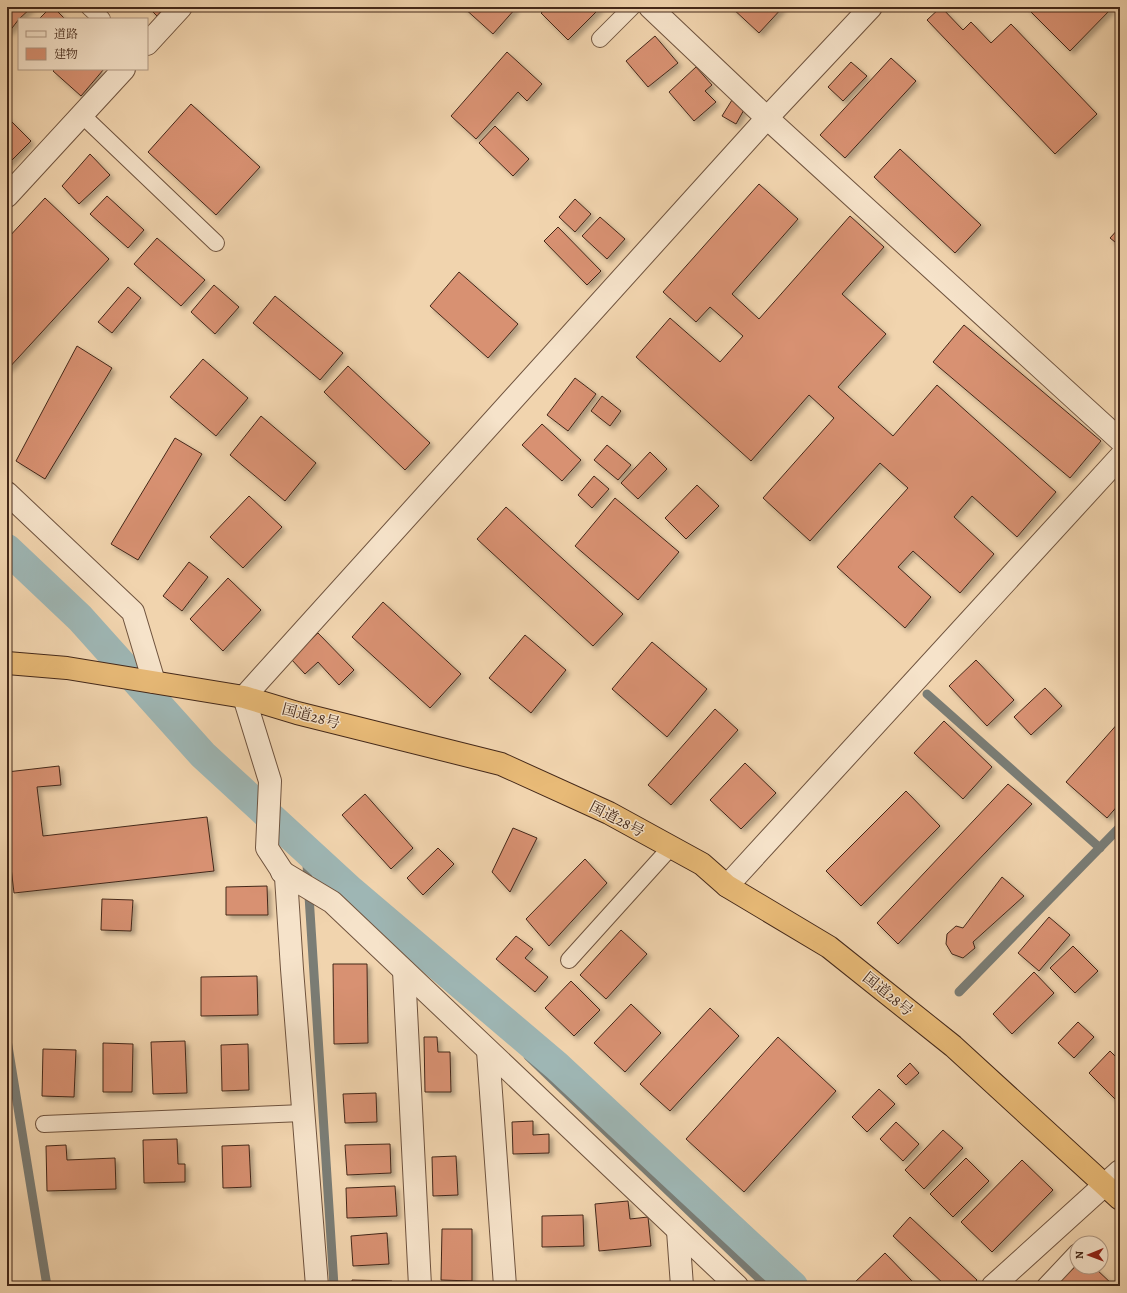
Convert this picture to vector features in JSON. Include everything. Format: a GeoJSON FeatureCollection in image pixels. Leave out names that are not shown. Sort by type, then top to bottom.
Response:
{"type":"FeatureCollection","features":[{"type":"Feature","properties":{"kind":"highway","name":"国道28号"},"geometry":{"type":"LineString","coordinates":[[7,663],[67,668],[244,697],[297,713],[502,764],[609,813],[702,864],[727,886],[830,947],[954,1046],[1071,1155],[1115,1185]]}},
{"type":"Feature","properties":{"kind":"street"},"geometry":{"type":"LineString","coordinates":[[148,43],[181,7]]}},
{"type":"Feature","properties":{"kind":"street"},"geometry":{"type":"LineString","coordinates":[[650,7],[767,118],[1120,440]]}},
{"type":"Feature","properties":{"kind":"street"},"geometry":{"type":"LineString","coordinates":[[317,1286],[286,877],[267,848],[270,781],[244,697],[767,118],[871,7]]}},
{"type":"Feature","properties":{"kind":"street"},"geometry":{"type":"LineString","coordinates":[[7,196],[123,70]]}},
{"type":"Feature","properties":{"kind":"street"},"geometry":{"type":"LineString","coordinates":[[727,886],[1120,457]]}},
{"type":"Feature","properties":{"kind":"street"},"geometry":{"type":"LineString","coordinates":[[7,493],[133,612],[154,682]]}},
{"type":"Feature","properties":{"kind":"street"},"geometry":{"type":"LineString","coordinates":[[282,872],[332,902],[737,1286]]}},
{"type":"Feature","properties":{"kind":"street"},"geometry":{"type":"LineString","coordinates":[[404,971],[420,1286]]}},
{"type":"Feature","properties":{"kind":"street"},"geometry":{"type":"LineString","coordinates":[[488,1051],[505,1286]]}},
{"type":"Feature","properties":{"kind":"street"},"geometry":{"type":"LineString","coordinates":[[993,1286],[1115,1185]]}},
{"type":"Feature","properties":{"kind":"street"},"geometry":{"type":"LineString","coordinates":[[678,1231],[682,1286]]}},
{"type":"Feature","properties":{"kind":"lane"},"geometry":{"type":"LineString","coordinates":[[89,7],[101,18]]}},
{"type":"Feature","properties":{"kind":"lane"},"geometry":{"type":"LineString","coordinates":[[600,39],[632,7]]}},
{"type":"Feature","properties":{"kind":"lane"},"geometry":{"type":"LineString","coordinates":[[82,115],[216,243]]}},
{"type":"Feature","properties":{"kind":"lane"},"geometry":{"type":"LineString","coordinates":[[569,960],[671,847]]}},
{"type":"Feature","properties":{"kind":"lane"},"geometry":{"type":"LineString","coordinates":[[44,1124],[303,1113]]}},
{"type":"Feature","properties":{"kind":"lane"},"geometry":{"type":"LineString","coordinates":[[1045,1286],[1069,1260]]}},
{"type":"Feature","properties":{"kind":"building"},"geometry":{"type":"Polygon","coordinates":[[[7,7],[32,7],[20,18],[18,18],[18,20],[9,32],[7,30],[7,7]]]}},
{"type":"Feature","properties":{"kind":"building"},"geometry":{"type":"Polygon","coordinates":[[[51,7],[53,7],[64,18],[40,18],[51,7]]]}},
{"type":"Feature","properties":{"kind":"building"},"geometry":{"type":"Polygon","coordinates":[[[148,7],[165,7],[157,16],[148,7]]]}},
{"type":"Feature","properties":{"kind":"building"},"geometry":{"type":"Polygon","coordinates":[[[463,7],[515,7],[516,8],[493,34],[463,7]]]}},
{"type":"Feature","properties":{"kind":"building"},"geometry":{"type":"Polygon","coordinates":[[[548,7],[601,7],[568,40],[541,13],[548,7]]]}},
{"type":"Feature","properties":{"kind":"building"},"geometry":{"type":"Polygon","coordinates":[[[731,7],[783,7],[759,33],[731,7]]]}},
{"type":"Feature","properties":{"kind":"building"},"geometry":{"type":"Polygon","coordinates":[[[941,7],[963,30],[971,22],[991,43],[1011,24],[1097,114],[1055,154],[927,20],[941,7]]]}},
{"type":"Feature","properties":{"kind":"building"},"geometry":{"type":"Polygon","coordinates":[[[1026,7],[1111,7],[1112,8],[1070,51],[1026,7]]]}},
{"type":"Feature","properties":{"kind":"building"},"geometry":{"type":"Polygon","coordinates":[[[655,36],[678,63],[648,87],[626,61],[655,36]]]}},
{"type":"Feature","properties":{"kind":"building"},"geometry":{"type":"Polygon","coordinates":[[[507,52],[542,84],[527,101],[518,92],[476,139],[451,116],[507,52]]]}},
{"type":"Feature","properties":{"kind":"building"},"geometry":{"type":"Polygon","coordinates":[[[891,58],[916,81],[845,158],[820,135],[891,58]]]}},
{"type":"Feature","properties":{"kind":"building"},"geometry":{"type":"Polygon","coordinates":[[[851,62],[867,76],[843,101],[828,87],[851,62]]]}},
{"type":"Feature","properties":{"kind":"building"},"geometry":{"type":"Polygon","coordinates":[[[696,67],[712,85],[705,91],[716,102],[694,121],[669,92],[696,67]]]}},
{"type":"Feature","properties":{"kind":"building"},"geometry":{"type":"Polygon","coordinates":[[[54,70],[103,70],[81,96],[53,71],[54,70]]]}},
{"type":"Feature","properties":{"kind":"building"},"geometry":{"type":"Polygon","coordinates":[[[732,100],[745,108],[736,124],[722,116],[732,100]]]}},
{"type":"Feature","properties":{"kind":"building"},"geometry":{"type":"Polygon","coordinates":[[[191,104],[260,167],[216,215],[148,152],[191,104]]]}},
{"type":"Feature","properties":{"kind":"building"},"geometry":{"type":"Polygon","coordinates":[[[7,117],[31,141],[7,165],[7,117]]]}},
{"type":"Feature","properties":{"kind":"building"},"geometry":{"type":"Polygon","coordinates":[[[495,126],[529,159],[513,176],[479,143],[495,126]]]}},
{"type":"Feature","properties":{"kind":"building"},"geometry":{"type":"Polygon","coordinates":[[[900,149],[981,225],[955,253],[874,177],[900,149]]]}},
{"type":"Feature","properties":{"kind":"building"},"geometry":{"type":"Polygon","coordinates":[[[90,154],[110,175],[79,204],[62,186],[90,154]]]}},
{"type":"Feature","properties":{"kind":"building"},"geometry":{"type":"Polygon","coordinates":[[[759,184],[798,219],[732,294],[759,319],[850,216],[884,247],[842,294],[886,334],[838,387],[893,436],[937,385],[1056,492],[1017,537],[972,496],[954,517],[994,554],[960,593],[913,551],[898,567],[931,597],[905,628],[837,567],[908,488],[880,463],[810,541],[763,498],[834,418],[809,395],[751,461],[636,357],[670,318],[720,362],[743,336],[710,307],[696,322],[663,292],[759,184]]]}},
{"type":"Feature","properties":{"kind":"building"},"geometry":{"type":"Polygon","coordinates":[[[107,196],[144,230],[128,248],[90,214],[107,196]]]}},
{"type":"Feature","properties":{"kind":"building"},"geometry":{"type":"Polygon","coordinates":[[[45,198],[109,259],[7,370],[7,239],[45,198]]]}},
{"type":"Feature","properties":{"kind":"building"},"geometry":{"type":"Polygon","coordinates":[[[575,199],[591,214],[575,232],[559,217],[575,199]]]}},
{"type":"Feature","properties":{"kind":"building"},"geometry":{"type":"Polygon","coordinates":[[[600,217],[625,239],[607,259],[582,236],[600,217]]]}},
{"type":"Feature","properties":{"kind":"building"},"geometry":{"type":"Polygon","coordinates":[[[558,227],[601,271],[587,285],[544,241],[558,227]]]}},
{"type":"Feature","properties":{"kind":"building"},"geometry":{"type":"Polygon","coordinates":[[[1120,227],[1120,246],[1110,238],[1120,227]]]}},
{"type":"Feature","properties":{"kind":"building"},"geometry":{"type":"Polygon","coordinates":[[[157,238],[205,280],[181,306],[134,264],[157,238]]]}},
{"type":"Feature","properties":{"kind":"building"},"geometry":{"type":"Polygon","coordinates":[[[459,272],[518,324],[488,358],[430,306],[459,272]]]}},
{"type":"Feature","properties":{"kind":"building"},"geometry":{"type":"Polygon","coordinates":[[[214,285],[239,307],[215,334],[191,312],[214,285]]]}},
{"type":"Feature","properties":{"kind":"building"},"geometry":{"type":"Polygon","coordinates":[[[128,287],[141,298],[112,333],[98,322],[128,287]]]}},
{"type":"Feature","properties":{"kind":"building"},"geometry":{"type":"Polygon","coordinates":[[[275,296],[343,353],[320,380],[253,323],[275,296]]]}},
{"type":"Feature","properties":{"kind":"building"},"geometry":{"type":"Polygon","coordinates":[[[964,325],[1101,441],[1070,478],[933,362],[964,325]]]}},
{"type":"Feature","properties":{"kind":"building"},"geometry":{"type":"Polygon","coordinates":[[[77,346],[112,368],[45,479],[16,461],[77,346]]]}},
{"type":"Feature","properties":{"kind":"building"},"geometry":{"type":"Polygon","coordinates":[[[203,359],[248,398],[216,436],[170,397],[203,359]]]}},
{"type":"Feature","properties":{"kind":"building"},"geometry":{"type":"Polygon","coordinates":[[[348,366],[430,443],[405,470],[324,392],[348,366]]]}},
{"type":"Feature","properties":{"kind":"building"},"geometry":{"type":"Polygon","coordinates":[[[575,378],[596,394],[568,431],[547,415],[575,378]]]}},
{"type":"Feature","properties":{"kind":"building"},"geometry":{"type":"Polygon","coordinates":[[[602,396],[621,411],[610,426],[591,411],[602,396]]]}},
{"type":"Feature","properties":{"kind":"building"},"geometry":{"type":"Polygon","coordinates":[[[261,416],[316,463],[285,501],[230,455],[261,416]]]}},
{"type":"Feature","properties":{"kind":"building"},"geometry":{"type":"Polygon","coordinates":[[[542,424],[581,460],[562,481],[522,445],[542,424]]]}},
{"type":"Feature","properties":{"kind":"building"},"geometry":{"type":"Polygon","coordinates":[[[175,438],[202,454],[138,560],[111,544],[175,438]]]}},
{"type":"Feature","properties":{"kind":"building"},"geometry":{"type":"Polygon","coordinates":[[[607,445],[631,465],[618,480],[594,460],[607,445]]]}},
{"type":"Feature","properties":{"kind":"building"},"geometry":{"type":"Polygon","coordinates":[[[650,452],[667,469],[638,499],[621,483],[650,452]]]}},
{"type":"Feature","properties":{"kind":"building"},"geometry":{"type":"Polygon","coordinates":[[[594,476],[609,489],[592,508],[578,495],[594,476]]]}},
{"type":"Feature","properties":{"kind":"building"},"geometry":{"type":"Polygon","coordinates":[[[697,485],[719,506],[686,539],[665,518],[697,485]]]}},
{"type":"Feature","properties":{"kind":"building"},"geometry":{"type":"Polygon","coordinates":[[[249,496],[282,527],[243,568],[210,537],[249,496]]]}},
{"type":"Feature","properties":{"kind":"building"},"geometry":{"type":"Polygon","coordinates":[[[615,498],[679,552],[638,600],[575,546],[615,498]]]}},
{"type":"Feature","properties":{"kind":"building"},"geometry":{"type":"Polygon","coordinates":[[[506,507],[623,614],[593,646],[477,539],[506,507]]]}},
{"type":"Feature","properties":{"kind":"building"},"geometry":{"type":"Polygon","coordinates":[[[189,562],[208,577],[182,611],[163,596],[189,562]]]}},
{"type":"Feature","properties":{"kind":"building"},"geometry":{"type":"Polygon","coordinates":[[[228,578],[261,610],[223,651],[190,619],[228,578]]]}},
{"type":"Feature","properties":{"kind":"building"},"geometry":{"type":"Polygon","coordinates":[[[383,602],[461,674],[430,708],[352,637],[383,602]]]}},
{"type":"Feature","properties":{"kind":"building"},"geometry":{"type":"Polygon","coordinates":[[[318,633],[354,670],[339,685],[318,662],[305,674],[291,659],[318,633]]]}},
{"type":"Feature","properties":{"kind":"building"},"geometry":{"type":"Polygon","coordinates":[[[525,635],[566,670],[531,713],[489,678],[525,635]]]}},
{"type":"Feature","properties":{"kind":"building"},"geometry":{"type":"Polygon","coordinates":[[[652,642],[707,689],[667,737],[612,689],[652,642]]]}},
{"type":"Feature","properties":{"kind":"building"},"geometry":{"type":"Polygon","coordinates":[[[976,660],[1014,700],[987,726],[949,686],[976,660]]]}},
{"type":"Feature","properties":{"kind":"building"},"geometry":{"type":"Polygon","coordinates":[[[1045,688],[1062,706],[1031,735],[1014,717],[1045,688]]]}},
{"type":"Feature","properties":{"kind":"building"},"geometry":{"type":"Polygon","coordinates":[[[715,709],[738,730],[671,805],[648,785],[715,709]]]}},
{"type":"Feature","properties":{"kind":"building"},"geometry":{"type":"Polygon","coordinates":[[[944,721],[992,767],[963,799],[914,753],[944,721]]]}},
{"type":"Feature","properties":{"kind":"building"},"geometry":{"type":"Polygon","coordinates":[[[1120,721],[1120,803],[1107,818],[1066,782],[1120,721]]]}},
{"type":"Feature","properties":{"kind":"building"},"geometry":{"type":"Polygon","coordinates":[[[745,763],[776,793],[741,829],[710,800],[745,763]]]}},
{"type":"Feature","properties":{"kind":"building"},"geometry":{"type":"Polygon","coordinates":[[[59,766],[61,785],[37,787],[43,836],[207,817],[214,871],[14,893],[7,833],[7,772],[59,766]]]}},
{"type":"Feature","properties":{"kind":"building"},"geometry":{"type":"Polygon","coordinates":[[[1008,784],[1032,804],[898,944],[877,923],[1008,784]]]}},
{"type":"Feature","properties":{"kind":"building"},"geometry":{"type":"Polygon","coordinates":[[[906,791],[940,826],[861,906],[826,871],[906,791]]]}},
{"type":"Feature","properties":{"kind":"building"},"geometry":{"type":"Polygon","coordinates":[[[365,794],[413,848],[391,869],[342,815],[365,794]]]}},
{"type":"Feature","properties":{"kind":"building"},"geometry":{"type":"Polygon","coordinates":[[[513,828],[537,838],[510,892],[492,872],[513,828]]]}},
{"type":"Feature","properties":{"kind":"building"},"geometry":{"type":"Polygon","coordinates":[[[438,848],[454,864],[423,895],[407,878],[438,848]]]}},
{"type":"Feature","properties":{"kind":"building"},"geometry":{"type":"Polygon","coordinates":[[[585,859],[607,883],[549,946],[526,919],[585,859]]]}},
{"type":"Feature","properties":{"kind":"building"},"geometry":{"type":"Polygon","coordinates":[[[1002,877],[1024,896],[973,942],[975,948],[963,958],[952,954],[946,944],[947,934],[956,926],[963,928],[1002,877]]]}},
{"type":"Feature","properties":{"kind":"building"},"geometry":{"type":"Polygon","coordinates":[[[267,886],[268,915],[226,915],[226,887],[267,886]]]}},
{"type":"Feature","properties":{"kind":"building"},"geometry":{"type":"Polygon","coordinates":[[[102,899],[133,900],[131,931],[101,930],[102,899]]]}},
{"type":"Feature","properties":{"kind":"building"},"geometry":{"type":"Polygon","coordinates":[[[1049,917],[1070,935],[1039,971],[1018,953],[1049,917]]]}},
{"type":"Feature","properties":{"kind":"building"},"geometry":{"type":"Polygon","coordinates":[[[621,930],[647,954],[606,999],[580,975],[621,930]]]}},
{"type":"Feature","properties":{"kind":"building"},"geometry":{"type":"Polygon","coordinates":[[[516,936],[533,949],[525,958],[548,977],[535,992],[496,959],[516,936]]]}},
{"type":"Feature","properties":{"kind":"building"},"geometry":{"type":"Polygon","coordinates":[[[1073,946],[1098,971],[1075,993],[1050,968],[1073,946]]]}},
{"type":"Feature","properties":{"kind":"building"},"geometry":{"type":"Polygon","coordinates":[[[333,964],[367,964],[368,1043],[334,1044],[333,964]]]}},
{"type":"Feature","properties":{"kind":"building"},"geometry":{"type":"Polygon","coordinates":[[[1034,972],[1054,993],[1012,1034],[993,1014],[1034,972]]]}},
{"type":"Feature","properties":{"kind":"building"},"geometry":{"type":"Polygon","coordinates":[[[257,976],[258,1015],[201,1016],[201,977],[257,976]]]}},
{"type":"Feature","properties":{"kind":"building"},"geometry":{"type":"Polygon","coordinates":[[[571,981],[600,1010],[574,1036],[545,1008],[571,981]]]}},
{"type":"Feature","properties":{"kind":"building"},"geometry":{"type":"Polygon","coordinates":[[[631,1004],[661,1033],[625,1072],[594,1043],[631,1004]]]}},
{"type":"Feature","properties":{"kind":"building"},"geometry":{"type":"Polygon","coordinates":[[[710,1008],[739,1036],[670,1111],[640,1084],[710,1008]]]}},
{"type":"Feature","properties":{"kind":"building"},"geometry":{"type":"Polygon","coordinates":[[[1078,1022],[1094,1037],[1074,1058],[1058,1043],[1078,1022]]]}},
{"type":"Feature","properties":{"kind":"building"},"geometry":{"type":"Polygon","coordinates":[[[424,1037],[437,1037],[438,1052],[450,1052],[451,1092],[425,1092],[424,1037]]]}},
{"type":"Feature","properties":{"kind":"building"},"geometry":{"type":"Polygon","coordinates":[[[778,1037],[836,1091],[744,1192],[686,1139],[778,1037]]]}},
{"type":"Feature","properties":{"kind":"building"},"geometry":{"type":"Polygon","coordinates":[[[185,1041],[187,1093],[153,1094],[151,1042],[185,1041]]]}},
{"type":"Feature","properties":{"kind":"building"},"geometry":{"type":"Polygon","coordinates":[[[103,1043],[133,1044],[132,1092],[103,1092],[103,1043]]]}},
{"type":"Feature","properties":{"kind":"building"},"geometry":{"type":"Polygon","coordinates":[[[248,1044],[249,1090],[222,1091],[221,1045],[248,1044]]]}},
{"type":"Feature","properties":{"kind":"building"},"geometry":{"type":"Polygon","coordinates":[[[43,1049],[76,1050],[74,1097],[42,1096],[43,1049]]]}},
{"type":"Feature","properties":{"kind":"building"},"geometry":{"type":"Polygon","coordinates":[[[1110,1051],[1120,1061],[1120,1104],[1089,1073],[1110,1051]]]}},
{"type":"Feature","properties":{"kind":"building"},"geometry":{"type":"Polygon","coordinates":[[[910,1063],[919,1073],[906,1085],[897,1076],[910,1063]]]}},
{"type":"Feature","properties":{"kind":"building"},"geometry":{"type":"Polygon","coordinates":[[[879,1089],[895,1104],[867,1132],[852,1117],[879,1089]]]}},
{"type":"Feature","properties":{"kind":"building"},"geometry":{"type":"Polygon","coordinates":[[[376,1093],[377,1122],[345,1123],[343,1094],[376,1093]]]}},
{"type":"Feature","properties":{"kind":"building"},"geometry":{"type":"Polygon","coordinates":[[[533,1121],[533,1135],[549,1134],[549,1153],[513,1154],[512,1122],[533,1121]]]}},
{"type":"Feature","properties":{"kind":"building"},"geometry":{"type":"Polygon","coordinates":[[[896,1122],[919,1144],[903,1161],[880,1139],[896,1122]]]}},
{"type":"Feature","properties":{"kind":"building"},"geometry":{"type":"Polygon","coordinates":[[[943,1130],[963,1148],[924,1189],[905,1170],[943,1130]]]}},
{"type":"Feature","properties":{"kind":"building"},"geometry":{"type":"Polygon","coordinates":[[[177,1139],[178,1164],[185,1164],[185,1182],[144,1183],[143,1140],[177,1139]]]}},
{"type":"Feature","properties":{"kind":"building"},"geometry":{"type":"Polygon","coordinates":[[[390,1144],[391,1173],[347,1175],[345,1145],[390,1144]]]}},
{"type":"Feature","properties":{"kind":"building"},"geometry":{"type":"Polygon","coordinates":[[[66,1145],[67,1160],[115,1158],[116,1189],[47,1191],[46,1146],[66,1145]]]}},
{"type":"Feature","properties":{"kind":"building"},"geometry":{"type":"Polygon","coordinates":[[[249,1145],[251,1187],[223,1188],[222,1146],[249,1145]]]}},
{"type":"Feature","properties":{"kind":"building"},"geometry":{"type":"Polygon","coordinates":[[[456,1156],[458,1195],[433,1196],[432,1157],[456,1156]]]}},
{"type":"Feature","properties":{"kind":"building"},"geometry":{"type":"Polygon","coordinates":[[[966,1158],[989,1181],[953,1217],[930,1194],[966,1158]]]}},
{"type":"Feature","properties":{"kind":"building"},"geometry":{"type":"Polygon","coordinates":[[[1022,1160],[1053,1190],[992,1252],[961,1222],[1022,1160]]]}},
{"type":"Feature","properties":{"kind":"building"},"geometry":{"type":"Polygon","coordinates":[[[395,1186],[397,1216],[347,1218],[346,1188],[395,1186]]]}},
{"type":"Feature","properties":{"kind":"building"},"geometry":{"type":"Polygon","coordinates":[[[628,1201],[630,1219],[648,1217],[651,1246],[599,1251],[595,1204],[628,1201]]]}},
{"type":"Feature","properties":{"kind":"building"},"geometry":{"type":"Polygon","coordinates":[[[583,1215],[584,1246],[542,1247],[542,1216],[583,1215]]]}},
{"type":"Feature","properties":{"kind":"building"},"geometry":{"type":"Polygon","coordinates":[[[910,1217],[977,1280],[971,1286],[946,1286],[893,1236],[910,1217]]]}},
{"type":"Feature","properties":{"kind":"building"},"geometry":{"type":"Polygon","coordinates":[[[442,1229],[472,1229],[472,1281],[441,1280],[442,1229]]]}},
{"type":"Feature","properties":{"kind":"building"},"geometry":{"type":"Polygon","coordinates":[[[387,1233],[389,1264],[353,1266],[351,1236],[387,1233]]]}},
{"type":"Feature","properties":{"kind":"building"},"geometry":{"type":"Polygon","coordinates":[[[885,1253],[912,1281],[907,1286],[851,1286],[885,1253]]]}},
{"type":"Feature","properties":{"kind":"building"},"geometry":{"type":"Polygon","coordinates":[[[1069,1273],[1069,1275],[1102,1275],[1114,1286],[1056,1286],[1069,1273]]]}},
{"type":"Feature","properties":{"kind":"building"},"geometry":{"type":"Polygon","coordinates":[[[352,1280],[392,1281],[391,1286],[352,1286],[352,1280]]]}},
{"type":"Feature","properties":{"kind":"waterway"},"geometry":{"type":"LineString","coordinates":[[7,549],[80,618],[203,755],[351,891],[557,1066],[793,1286]]}},
{"type":"Feature","properties":{"kind":"waterway"},"geometry":{"type":"LineString","coordinates":[[927,694],[1100,848]]}},
{"type":"Feature","properties":{"kind":"waterway"},"geometry":{"type":"LineString","coordinates":[[959,992],[1120,827]]}},
{"type":"Feature","properties":{"kind":"waterway"},"geometry":{"type":"LineString","coordinates":[[306,849],[334,1286]]}},
{"type":"Feature","properties":{"kind":"waterway"},"geometry":{"type":"LineString","coordinates":[[7,1040],[47,1286]]}},
{"type":"Feature","properties":{"kind":"waterway"},"geometry":{"type":"LineString","coordinates":[[528,1056],[767,1286]]}}]}
